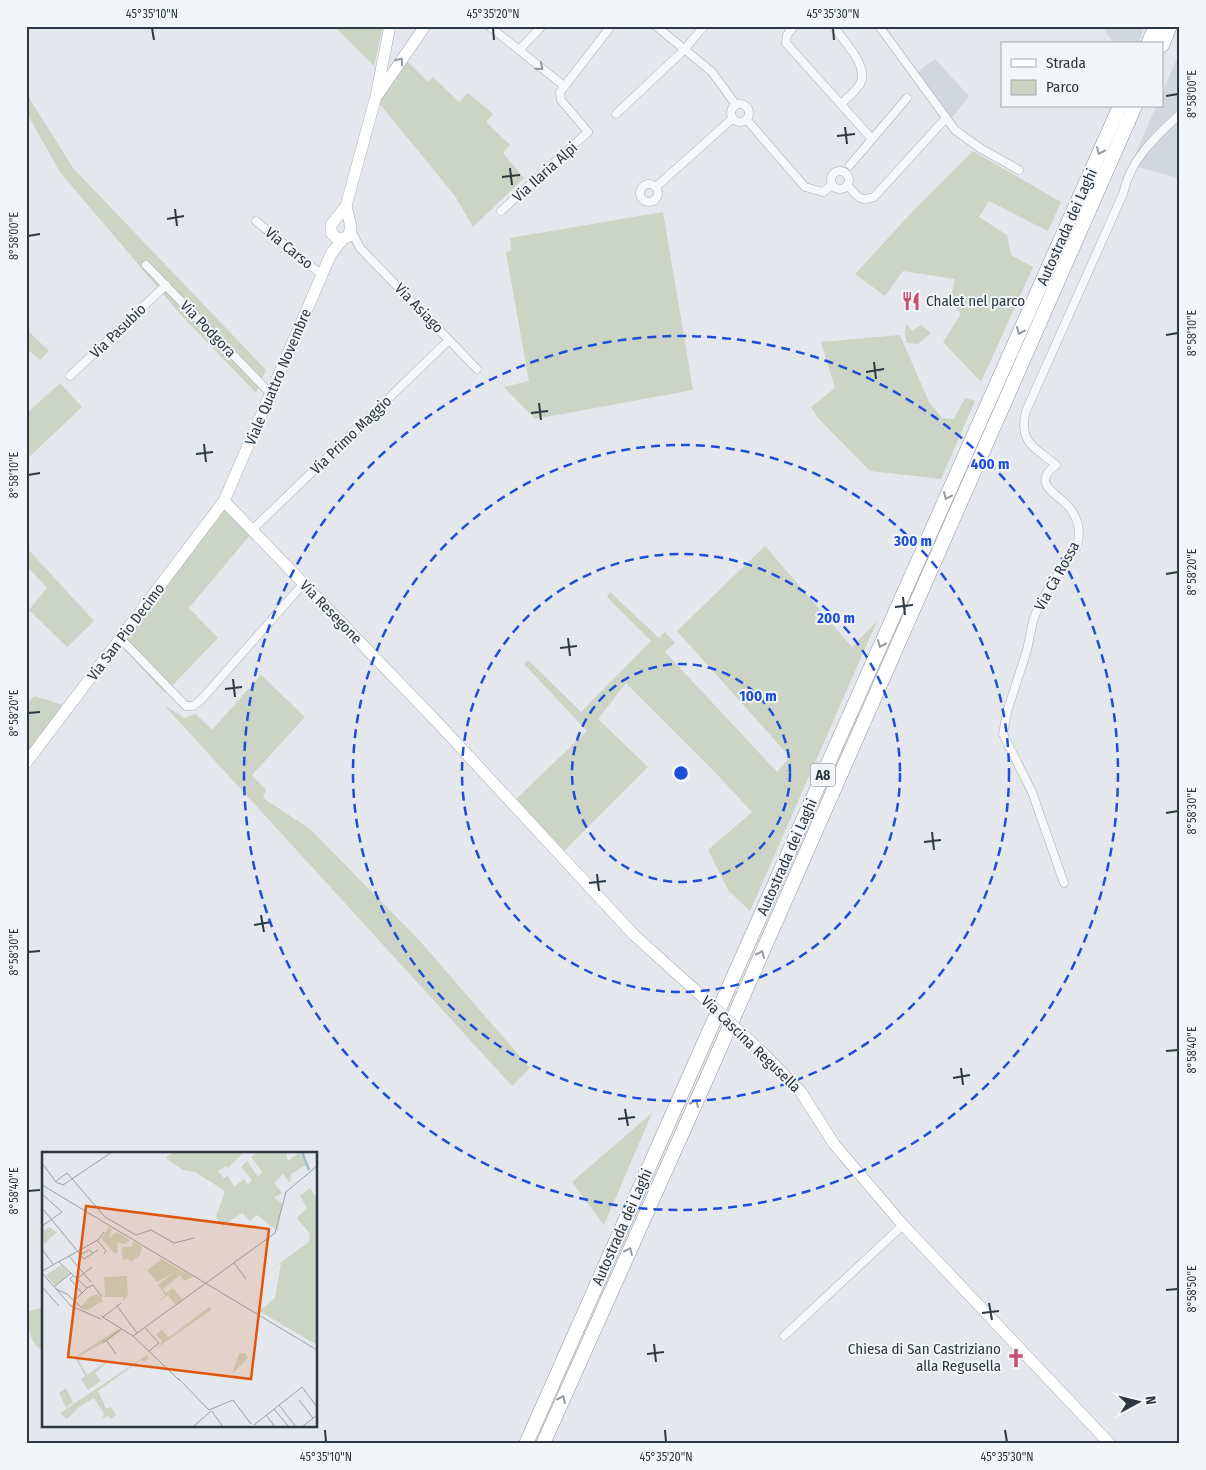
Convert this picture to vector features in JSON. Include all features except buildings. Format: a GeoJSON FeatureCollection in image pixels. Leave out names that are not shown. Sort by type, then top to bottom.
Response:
{"type":"FeatureCollection","features":[{"type":"Feature","properties":{"kind":"highway"},"geometry":{"type":"LineString","coordinates":[[1149,42],[1156,26]]}},
{"type":"Feature","properties":{"kind":"highway"},"geometry":{"type":"LineString","coordinates":[[1163,42],[1170,26]]}},
{"type":"Feature","properties":{"kind":"highway","name":"Autostrada dei Laghi"},"geometry":{"type":"LineString","coordinates":[[526,1444],[1119,108]]}},
{"type":"Feature","properties":{"kind":"highway","name":"Autostrada dei Laghi"},"geometry":{"type":"LineString","coordinates":[[543,1444],[714,1062],[1134,108]]}},
{"type":"Feature","properties":{"kind":"street"},"geometry":{"type":"LineString","coordinates":[[344,234],[346,206],[376,96],[390,26]]}},
{"type":"Feature","properties":{"kind":"street"},"geometry":{"type":"LineString","coordinates":[[376,96],[424,26]]}},
{"type":"Feature","properties":{"kind":"street"},"geometry":{"type":"LineString","coordinates":[[489,26],[564,86],[611,26]]}},
{"type":"Feature","properties":{"kind":"street"},"geometry":{"type":"LineString","coordinates":[[519,50],[542,26]]}},
{"type":"Feature","properties":{"kind":"street"},"geometry":{"type":"LineString","coordinates":[[656,26],[712,72],[736,105]]}},
{"type":"Feature","properties":{"kind":"street"},"geometry":{"type":"LineString","coordinates":[[616,114],[684,50],[704,26]]}},
{"type":"Feature","properties":{"kind":"street"},"geometry":{"type":"LineString","coordinates":[[794,26],[786,35],[786,43],[872,140]]}},
{"type":"Feature","properties":{"kind":"street"},"geometry":{"type":"LineString","coordinates":[[832,26],[862,66],[864,74],[860,84],[841,104]]}},
{"type":"Feature","properties":{"kind":"street"},"geometry":{"type":"LineString","coordinates":[[879,26],[955,130],[980,148],[1019,170]]}},
{"type":"Feature","properties":{"kind":"street","name":"Via Ilaria Alpi"},"geometry":{"type":"LineString","coordinates":[[501,211],[588,132],[561,100],[560,92],[564,86]]}},
{"type":"Feature","properties":{"kind":"street"},"geometry":{"type":"LineString","coordinates":[[850,165],[907,98]]}},
{"type":"Feature","properties":{"kind":"street"},"geometry":{"type":"LineString","coordinates":[[742,104],[749,109],[750,115],[747,120],[741,123],[733,118],[731,113],[736,105],[742,104]]}},
{"type":"Feature","properties":{"kind":"street","name":"Via Cà Rossa"},"geometry":{"type":"LineString","coordinates":[[1064,884],[1032,792],[1003,734],[1007,712],[1040,602],[1077,546],[1080,537],[1078,521],[1066,504],[1047,489],[1046,474],[1056,465],[1031,444],[1025,436],[1024,422],[1030,402],[1123,194],[1130,170],[1156,136],[1180,114]]}},
{"type":"Feature","properties":{"kind":"street"},"geometry":{"type":"LineString","coordinates":[[656,186],[733,118]]}},
{"type":"Feature","properties":{"kind":"street"},"geometry":{"type":"LineString","coordinates":[[847,186],[861,199],[866,200],[874,197],[946,118]]}},
{"type":"Feature","properties":{"kind":"street"},"geometry":{"type":"LineString","coordinates":[[747,120],[805,187],[823,192],[832,184]]}},
{"type":"Feature","properties":{"kind":"street"},"geometry":{"type":"LineString","coordinates":[[836,171],[842,171],[848,177],[847,186],[839,189],[832,184],[831,176],[836,171]]}},
{"type":"Feature","properties":{"kind":"street"},"geometry":{"type":"LineString","coordinates":[[344,234],[330,229],[333,222],[346,206]]}},
{"type":"Feature","properties":{"kind":"street"},"geometry":{"type":"LineString","coordinates":[[336,220],[344,219],[344,234]]}},
{"type":"Feature","properties":{"kind":"street","name":"Via Carso"},"geometry":{"type":"LineString","coordinates":[[256,221],[322,275]]}},
{"type":"Feature","properties":{"kind":"street","name":"Via Asiago"},"geometry":{"type":"LineString","coordinates":[[344,234],[360,248],[477,369]]}},
{"type":"Feature","properties":{"kind":"street","name":"Viale Quattro Novembre"},"geometry":{"type":"LineString","coordinates":[[224,501],[331,254],[344,234]]}},
{"type":"Feature","properties":{"kind":"street","name":"Via Podgora"},"geometry":{"type":"LineString","coordinates":[[146,265],[271,394]]}},
{"type":"Feature","properties":{"kind":"street","name":"Via Pasubio"},"geometry":{"type":"LineString","coordinates":[[70,376],[166,285]]}},
{"type":"Feature","properties":{"kind":"street","name":"Via Primo Maggio"},"geometry":{"type":"LineString","coordinates":[[252,530],[449,340]]}},
{"type":"Feature","properties":{"kind":"street","name":"Via Resegone"},"geometry":{"type":"LineString","coordinates":[[224,501],[438,723]]}},
{"type":"Feature","properties":{"kind":"street","name":"Via San Pio Decimo"},"geometry":{"type":"LineString","coordinates":[[26,763],[122,639],[224,501]]}},
{"type":"Feature","properties":{"kind":"street"},"geometry":{"type":"LineString","coordinates":[[122,639],[186,706],[194,706],[303,584]]}},
{"type":"Feature","properties":{"kind":"street","name":"Via Cascina Regusella"},"geometry":{"type":"LineString","coordinates":[[438,723],[634,935],[765,1055],[801,1092],[834,1144],[903,1225],[1110,1444]]}},
{"type":"Feature","properties":{"kind":"street"},"geometry":{"type":"LineString","coordinates":[[784,1336],[903,1225]]}},
{"type":"Feature","properties":{"kind":"shaded area"},"geometry":{"type":"Polygon","coordinates":[[[1102,26],[1145,26],[1139,42],[1113,42],[1102,26]]]}},
{"type":"Feature","properties":{"kind":"shaded area"},"geometry":{"type":"Polygon","coordinates":[[[1180,52],[1180,179],[1131,165],[1155,108],[1164,108],[1164,88],[1180,52]]]}},
{"type":"Feature","properties":{"kind":"shaded area"},"geometry":{"type":"Polygon","coordinates":[[[935,59],[969,96],[949,122],[916,73],[935,59]]]}},
{"type":"Feature","properties":{"kind":"green space"},"geometry":{"type":"Polygon","coordinates":[[[334,26],[383,26],[374,66],[334,26]]]}},
{"type":"Feature","properties":{"kind":"green space"},"geometry":{"type":"Polygon","coordinates":[[[407,61],[428,82],[433,77],[459,102],[468,93],[493,114],[486,122],[510,145],[503,153],[524,178],[473,227],[455,196],[379,103],[407,61]]]}},
{"type":"Feature","properties":{"kind":"green space"},"geometry":{"type":"Polygon","coordinates":[[[26,93],[73,168],[266,370],[256,393],[181,315],[60,172],[26,112],[26,93]]]}},
{"type":"Feature","properties":{"kind":"green space"},"geometry":{"type":"Polygon","coordinates":[[[973,151],[1061,202],[1048,231],[989,201],[979,217],[1007,235],[1011,255],[1033,267],[981,382],[943,342],[961,314],[950,300],[955,279],[903,271],[885,296],[855,274],[914,210],[973,151]]]}},
{"type":"Feature","properties":{"kind":"green space"},"geometry":{"type":"Polygon","coordinates":[[[663,212],[693,390],[535,419],[504,387],[529,381],[506,253],[511,250],[510,238],[663,212]]]}},
{"type":"Feature","properties":{"kind":"green space"},"geometry":{"type":"Polygon","coordinates":[[[906,324],[912,331],[921,325],[931,333],[918,344],[907,343],[905,334],[906,324]]]}},
{"type":"Feature","properties":{"kind":"green space"},"geometry":{"type":"Polygon","coordinates":[[[26,329],[49,351],[40,360],[26,348],[26,329]]]}},
{"type":"Feature","properties":{"kind":"green space"},"geometry":{"type":"Polygon","coordinates":[[[900,335],[929,402],[942,418],[954,419],[965,398],[975,401],[941,479],[870,471],[818,418],[811,407],[835,388],[821,342],[900,335]]]}},
{"type":"Feature","properties":{"kind":"green space"},"geometry":{"type":"Polygon","coordinates":[[[60,383],[82,407],[26,460],[26,414],[60,383]]]}},
{"type":"Feature","properties":{"kind":"green space"},"geometry":{"type":"Polygon","coordinates":[[[225,509],[250,535],[189,608],[218,638],[165,693],[121,646],[225,509]]]}},
{"type":"Feature","properties":{"kind":"green space"},"geometry":{"type":"Polygon","coordinates":[[[765,546],[852,647],[877,621],[750,911],[728,890],[708,850],[752,812],[626,683],[598,719],[648,767],[561,854],[515,800],[587,731],[524,664],[528,660],[581,712],[651,641],[607,597],[610,592],[659,638],[665,632],[675,643],[665,652],[777,772],[790,757],[677,631],[765,546]]]}},
{"type":"Feature","properties":{"kind":"green space"},"geometry":{"type":"Polygon","coordinates":[[[26,547],[94,621],[67,647],[29,610],[47,588],[26,565],[26,547]]]}},
{"type":"Feature","properties":{"kind":"green space"},"geometry":{"type":"Polygon","coordinates":[[[261,675],[305,717],[252,775],[266,790],[263,798],[310,829],[419,940],[530,1068],[512,1086],[164,705],[184,718],[196,714],[212,730],[261,675]]]}},
{"type":"Feature","properties":{"kind":"green space"},"geometry":{"type":"Polygon","coordinates":[[[34,696],[66,706],[26,759],[26,706],[34,696]]]}},
{"type":"Feature","properties":{"kind":"green space"},"geometry":{"type":"Polygon","coordinates":[[[652,1113],[604,1225],[572,1182],[652,1113]]]}},
{"type":"Feature","properties":{"kind":"green space"},"geometry":{"type":"Polygon","coordinates":[[[42,1308],[42,1351],[30,1335],[26,1312],[42,1308]]]}},
{"type":"Feature","properties":{"kind":"place","name":"Chalet nel parco"},"geometry":{"type":"Point","coordinates":[911,301]}},
{"type":"Feature","properties":{"kind":"place","name":"Chiesa di San Castriziano alla Regusella"},"geometry":{"type":"Point","coordinates":[1016,1358]}}]}
